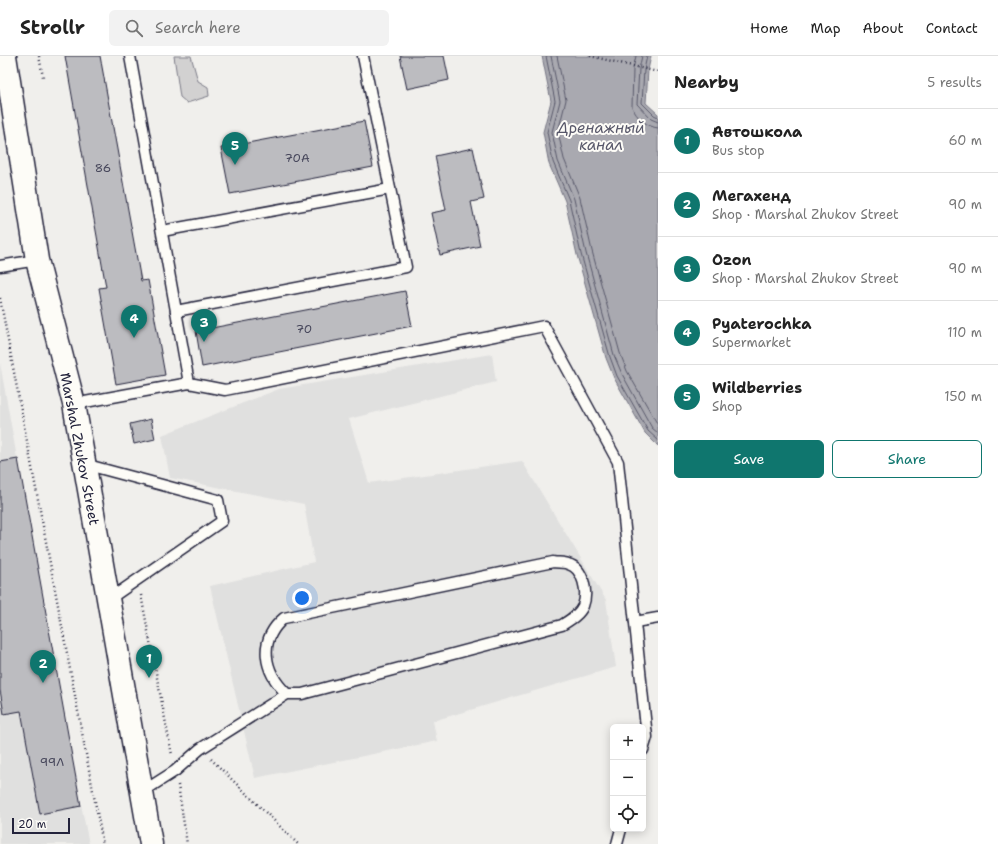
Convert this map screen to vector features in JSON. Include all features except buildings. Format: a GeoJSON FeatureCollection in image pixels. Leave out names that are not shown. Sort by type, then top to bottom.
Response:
{"type":"FeatureCollection","features":[{"type":"Feature","properties":{"kind":"main road","name":"Marshal Zhukov Street"},"geometry":{"type":"LineString","coordinates":[[5,56],[37,260],[74,404],[151,844]]}},
{"type":"Feature","properties":{"kind":"lane"},"geometry":{"type":"LineString","coordinates":[[130,56],[189,383]]}},
{"type":"Feature","properties":{"kind":"lane"},"geometry":{"type":"LineString","coordinates":[[176,311],[406,267],[363,56]]}},
{"type":"Feature","properties":{"kind":"lane"},"geometry":{"type":"LineString","coordinates":[[162,232],[390,190]]}},
{"type":"Feature","properties":{"kind":"lane"},"geometry":{"type":"LineString","coordinates":[[0,266],[37,260]]}},
{"type":"Feature","properties":{"kind":"lane"},"geometry":{"type":"LineString","coordinates":[[74,404],[189,383],[225,390],[544,326],[618,462],[646,724]]}},
{"type":"Feature","properties":{"kind":"lane"},"geometry":{"type":"LineString","coordinates":[[84,464],[218,500],[222,521],[108,600]]}},
{"type":"Feature","properties":{"kind":"lane"},"geometry":{"type":"LineString","coordinates":[[142,792],[175,771],[200,749],[287,694],[302,694],[562,625],[572,619],[583,607],[585,593],[584,581],[578,570],[569,564],[553,562],[284,618],[274,627],[267,643],[267,660],[277,684],[287,694]]}},
{"type":"Feature","properties":{"kind":"lane"},"geometry":{"type":"LineString","coordinates":[[635,622],[658,618]]}},
{"type":"Feature","properties":{"kind":"lane"},"geometry":{"type":"LineString","coordinates":[[646,727],[646,740]]}},
{"type":"Feature","properties":{"kind":"lane"},"geometry":{"type":"LineString","coordinates":[[616,844],[620,832]]}},
{"type":"Feature","properties":{"kind":"path"},"geometry":{"type":"LineString","coordinates":[[39,56],[43,77]]}},
{"type":"Feature","properties":{"kind":"path"},"geometry":{"type":"LineString","coordinates":[[590,56],[658,72]]}},
{"type":"Feature","properties":{"kind":"path"},"geometry":{"type":"LineString","coordinates":[[0,298],[103,844]]}},
{"type":"Feature","properties":{"kind":"path"},"geometry":{"type":"LineString","coordinates":[[138,579],[175,771],[187,844]]}},
{"type":"Feature","properties":{"kind":"path"},"geometry":{"type":"LineString","coordinates":[[200,749],[298,844]]}},
{"type":"Feature","properties":{"kind":"shaded area"},"geometry":{"type":"Polygon","coordinates":[[[174,56],[191,56],[198,81],[208,87],[209,96],[187,103],[180,97],[174,56]]]}},
{"type":"Feature","properties":{"kind":"shaded area"},"geometry":{"type":"Polygon","coordinates":[[[492,354],[496,382],[349,419],[369,483],[522,461],[606,600],[616,667],[433,721],[437,741],[255,778],[210,586],[314,562],[304,504],[170,478],[162,435],[279,389],[492,354]]]}},
{"type":"Feature","properties":{"kind":"shaded area"},"geometry":{"type":"Polygon","coordinates":[[[0,363],[61,704],[89,844],[0,844],[0,363]]]}},
{"type":"Feature","properties":{"kind":"water","name":"Дренажный канал"},"geometry":{"type":"Polygon","coordinates":[[[542,56],[651,56],[648,70],[646,103],[658,114],[658,446],[645,433],[614,378],[606,358],[577,255],[565,201],[549,164],[543,132],[551,101],[542,56]]]}},
{"type":"Feature","properties":{"kind":"place","name":"Wildberries"},"geometry":{"type":"Point","coordinates":[235,165]}},
{"type":"Feature","properties":{"kind":"place","name":"Pyaterochka"},"geometry":{"type":"Point","coordinates":[134,338]}},
{"type":"Feature","properties":{"kind":"place","name":"Ozon"},"geometry":{"type":"Point","coordinates":[204,342]}},
{"type":"Feature","properties":{"kind":"place","name":"Автошкола"},"geometry":{"type":"Point","coordinates":[149,678]}},
{"type":"Feature","properties":{"kind":"place","name":"Мегахенд"},"geometry":{"type":"Point","coordinates":[43,683]}}]}
